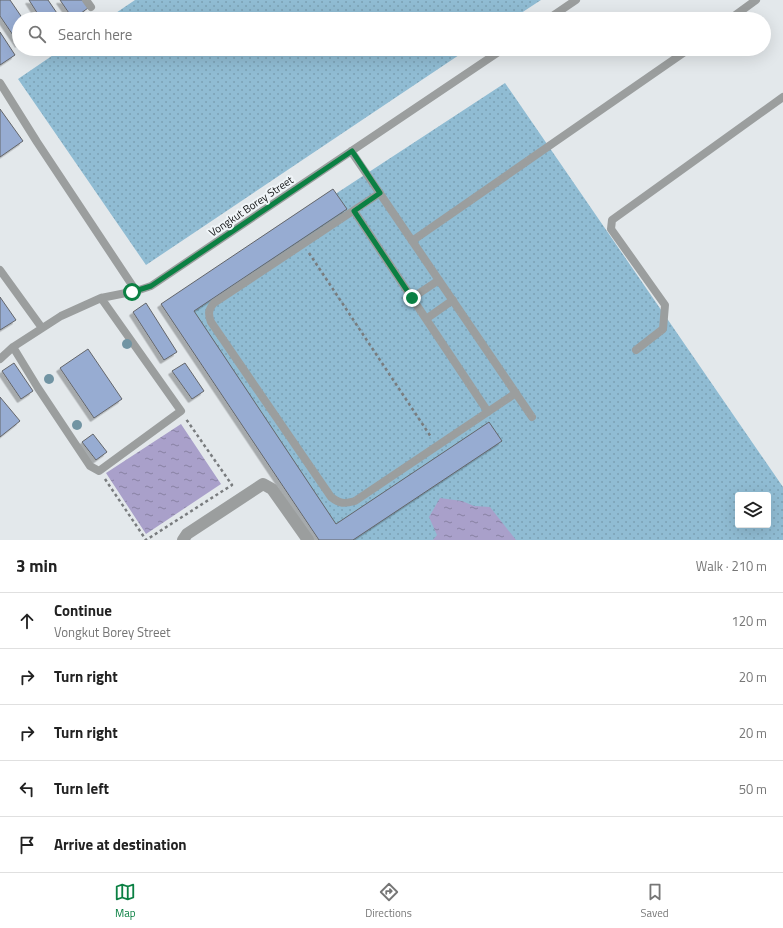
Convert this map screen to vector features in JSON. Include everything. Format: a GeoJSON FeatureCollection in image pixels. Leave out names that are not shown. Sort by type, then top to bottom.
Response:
{"type":"FeatureCollection","features":[{"type":"Feature","properties":{"kind":"street"},"geometry":{"type":"LineString","coordinates":[[183,540],[187,534],[263,484],[272,489],[308,540]]}},
{"type":"Feature","properties":{"kind":"lane"},"geometry":{"type":"LineString","coordinates":[[86,0],[91,7]]}},
{"type":"Feature","properties":{"kind":"lane"},"geometry":{"type":"LineString","coordinates":[[558,12],[576,0]]}},
{"type":"Feature","properties":{"kind":"lane"},"geometry":{"type":"LineString","coordinates":[[740,12],[756,0]]}},
{"type":"Feature","properties":{"kind":"lane","name":"Vongkut Borey Street"},"geometry":{"type":"LineString","coordinates":[[0,359],[13,347],[61,316],[101,298],[136,291],[151,286],[493,56]]}},
{"type":"Feature","properties":{"kind":"lane"},"geometry":{"type":"LineString","coordinates":[[412,241],[679,56]]}},
{"type":"Feature","properties":{"kind":"lane"},"geometry":{"type":"LineString","coordinates":[[0,82],[37,142],[136,291]]}},
{"type":"Feature","properties":{"kind":"lane"},"geometry":{"type":"LineString","coordinates":[[636,350],[663,329],[665,305],[611,229],[612,220],[783,97]]}},
{"type":"Feature","properties":{"kind":"lane"},"geometry":{"type":"LineString","coordinates":[[352,151],[532,417]]}},
{"type":"Feature","properties":{"kind":"lane"},"geometry":{"type":"LineString","coordinates":[[380,193],[214,303],[210,308],[208,315],[211,322],[331,497],[338,502],[346,504],[355,501],[516,393]]}},
{"type":"Feature","properties":{"kind":"lane"},"geometry":{"type":"LineString","coordinates":[[354,211],[488,412]]}},
{"type":"Feature","properties":{"kind":"lane"},"geometry":{"type":"LineString","coordinates":[[0,270],[42,328]]}},
{"type":"Feature","properties":{"kind":"lane"},"geometry":{"type":"LineString","coordinates":[[412,298],[439,280]]}},
{"type":"Feature","properties":{"kind":"lane"},"geometry":{"type":"LineString","coordinates":[[13,347],[38,388],[90,466],[99,470],[181,411],[101,298]]}},
{"type":"Feature","properties":{"kind":"lane"},"geometry":{"type":"LineString","coordinates":[[426,319],[453,300]]}},
{"type":"Feature","properties":{"kind":"path"},"geometry":{"type":"LineString","coordinates":[[303,244],[437,446]]}},
{"type":"Feature","properties":{"kind":"path"},"geometry":{"type":"LineString","coordinates":[[99,470],[146,540],[232,485],[181,411]]}},
{"type":"Feature","properties":{"kind":"shaded area"},"geometry":{"type":"Polygon","coordinates":[[[135,0],[541,0],[523,12],[117,12],[135,0]]]}},
{"type":"Feature","properties":{"kind":"shaded area"},"geometry":{"type":"Polygon","coordinates":[[[52,56],[458,56],[146,265],[18,79],[52,56]]]}},
{"type":"Feature","properties":{"kind":"shaded area"},"geometry":{"type":"Polygon","coordinates":[[[505,83],[783,487],[783,540],[345,540],[178,297],[505,83]]]}},
{"type":"Feature","properties":{"kind":"water"},"geometry":{"type":"Polygon","coordinates":[[[181,424],[221,484],[146,534],[106,473],[181,424]]]}},
{"type":"Feature","properties":{"kind":"water"},"geometry":{"type":"Polygon","coordinates":[[[440,498],[462,501],[474,506],[490,507],[516,540],[433,540],[437,535],[429,517],[440,498]]]}},
{"type":"Feature","properties":{"kind":"building"},"geometry":{"type":"Polygon","coordinates":[[[0,0],[10,0],[18,12],[12,12],[12,34],[0,16],[0,0]]]}},
{"type":"Feature","properties":{"kind":"building"},"geometry":{"type":"Polygon","coordinates":[[[29,0],[48,0],[56,12],[37,12],[29,0]]]}},
{"type":"Feature","properties":{"kind":"building"},"geometry":{"type":"Polygon","coordinates":[[[60,0],[83,0],[88,8],[83,12],[68,12],[60,0]]]}},
{"type":"Feature","properties":{"kind":"building"},"geometry":{"type":"Polygon","coordinates":[[[0,32],[12,50],[12,56],[14,56],[0,65],[0,32]]]}},
{"type":"Feature","properties":{"kind":"building"},"geometry":{"type":"Polygon","coordinates":[[[0,109],[23,141],[0,157],[0,109]]]}},
{"type":"Feature","properties":{"kind":"building"},"geometry":{"type":"Polygon","coordinates":[[[333,189],[347,209],[194,311],[336,524],[489,422],[502,441],[353,540],[319,540],[161,304],[333,189]]]}},
{"type":"Feature","properties":{"kind":"building"},"geometry":{"type":"Polygon","coordinates":[[[0,297],[16,320],[0,330],[0,297]]]}},
{"type":"Feature","properties":{"kind":"building"},"geometry":{"type":"Polygon","coordinates":[[[146,303],[177,352],[164,360],[133,312],[146,303]]]}},
{"type":"Feature","properties":{"kind":"building"},"geometry":{"type":"Polygon","coordinates":[[[88,349],[122,399],[94,418],[60,368],[88,349]]]}},
{"type":"Feature","properties":{"kind":"building"},"geometry":{"type":"Polygon","coordinates":[[[14,363],[33,391],[21,399],[2,371],[14,363]]]}},
{"type":"Feature","properties":{"kind":"building"},"geometry":{"type":"Polygon","coordinates":[[[185,363],[204,391],[192,399],[172,371],[185,363]]]}},
{"type":"Feature","properties":{"kind":"building"},"geometry":{"type":"Polygon","coordinates":[[[0,397],[20,421],[0,437],[0,397]]]}},
{"type":"Feature","properties":{"kind":"building"},"geometry":{"type":"Polygon","coordinates":[[[93,434],[107,452],[96,460],[82,442],[93,434]]]}},
{"type":"Feature","properties":{"kind":"route"},"geometry":{"type":"LineString","coordinates":[[132,292],[151,286],[352,151],[380,193],[354,211],[412,298]]}}]}
